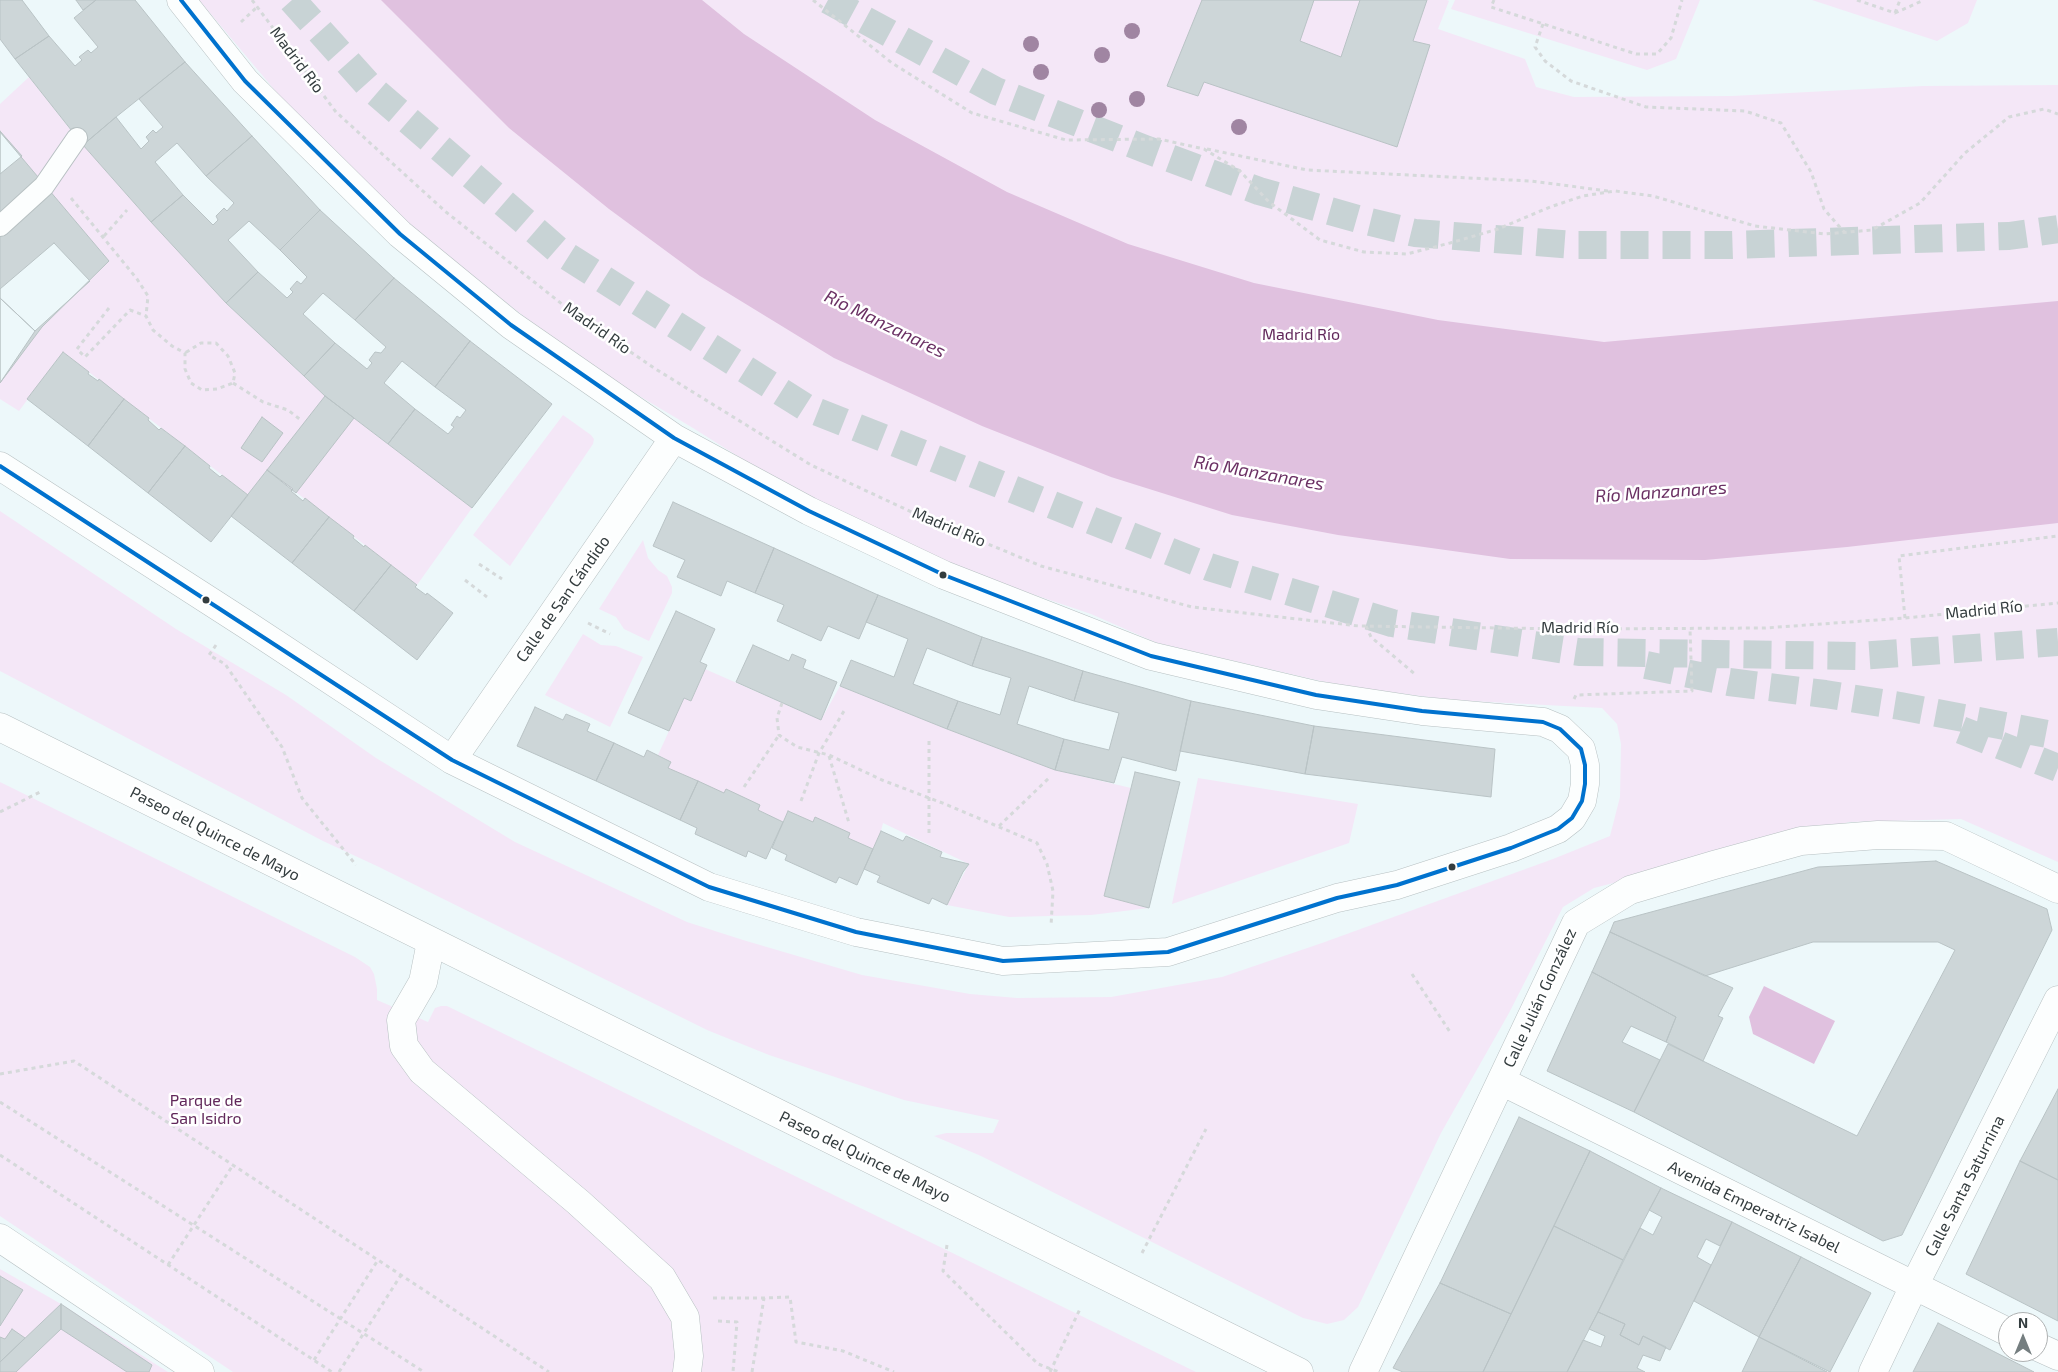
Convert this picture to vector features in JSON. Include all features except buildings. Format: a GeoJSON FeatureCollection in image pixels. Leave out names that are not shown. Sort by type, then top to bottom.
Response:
{"type":"FeatureCollection","features":[{"type":"Feature","properties":{"kind":"street"},"geometry":{"type":"LineString","coordinates":[[0,466],[452,760],[709,887],[856,932],[1003,961],[1168,952],[1337,898],[1396,885],[1511,848],[1558,829],[1572,818],[1582,801],[1585,784],[1585,765],[1581,749],[1560,729],[1543,722],[1422,711],[1316,695],[1151,656],[944,576],[809,511],[674,438],[511,325],[400,234],[245,81],[181,0]]}},
{"type":"Feature","properties":{"kind":"street","name":"Calle de San Cándido"},"geometry":{"type":"LineString","coordinates":[[452,760],[674,438]]}},
{"type":"Feature","properties":{"kind":"street","name":"Paseo del Quince de Mayo"},"geometry":{"type":"LineString","coordinates":[[0,727],[1299,1372]]}},
{"type":"Feature","properties":{"kind":"street","name":"Calle Julián González"},"geometry":{"type":"LineString","coordinates":[[1363,1372],[1576,923],[1630,890],[1801,841],[1878,835],[1946,836],[2058,889]]}},
{"type":"Feature","properties":{"kind":"street"},"geometry":{"type":"LineString","coordinates":[[431,942],[423,982],[401,1020],[404,1046],[422,1071],[578,1202],[662,1278],[685,1318],[689,1356],[687,1372]]}},
{"type":"Feature","properties":{"kind":"street","name":"Calle Santa Saturnina"},"geometry":{"type":"LineString","coordinates":[[1873,1372],[1914,1286],[2058,1000]]}},
{"type":"Feature","properties":{"kind":"street","name":"Avenida Emperatriz Isabel"},"geometry":{"type":"LineString","coordinates":[[1501,1081],[1998,1327]]}},
{"type":"Feature","properties":{"kind":"street"},"geometry":{"type":"LineString","coordinates":[[0,1238],[200,1372]]}},
{"type":"Feature","properties":{"kind":"lane"},"geometry":{"type":"LineString","coordinates":[[0,226],[44,186],[77,138]]}},
{"type":"Feature","properties":{"kind":"path","name":"Madrid Río"},"geometry":{"type":"LineString","coordinates":[[252,0],[336,112],[446,212],[567,308],[654,368],[811,465],[918,515],[1041,566],[1192,607],[1366,626],[1765,628],[1905,618],[2058,603]]}},
{"type":"Feature","properties":{"kind":"path"},"geometry":{"type":"LineString","coordinates":[[813,0],[892,63],[972,113],[1066,140],[1159,139],[1307,170],[1531,181],[1653,196],[1755,226],[1825,234],[1872,230],[1920,203],[1965,153],[2009,117],[2044,109],[2058,114]]}},
{"type":"Feature","properties":{"kind":"path"},"geometry":{"type":"LineString","coordinates":[[1494,0],[1491,7],[1636,54],[1657,54],[1671,38],[1682,0]]}},
{"type":"Feature","properties":{"kind":"path"},"geometry":{"type":"LineString","coordinates":[[1857,0],[1895,13],[1924,0]]}},
{"type":"Feature","properties":{"kind":"path"},"geometry":{"type":"LineString","coordinates":[[1895,13],[1900,0]]}},
{"type":"Feature","properties":{"kind":"path"},"geometry":{"type":"LineString","coordinates":[[235,27],[257,7]]}},
{"type":"Feature","properties":{"kind":"path"},"geometry":{"type":"LineString","coordinates":[[1543,24],[1535,47],[1545,61],[1571,81],[1646,107],[1745,111],[1781,123],[1811,172],[1824,209],[1845,232]]}},
{"type":"Feature","properties":{"kind":"path"},"geometry":{"type":"LineString","coordinates":[[1204,149],[1240,171],[1269,202],[1320,240],[1364,252],[1407,254],[1424,250],[1498,228],[1583,196],[1615,192]]}},
{"type":"Feature","properties":{"kind":"path"},"geometry":{"type":"LineString","coordinates":[[51,175],[104,236],[137,279],[148,296],[146,316],[153,330],[185,354]]}},
{"type":"Feature","properties":{"kind":"path"},"geometry":{"type":"LineString","coordinates":[[104,236],[127,210]]}},
{"type":"Feature","properties":{"kind":"path"},"geometry":{"type":"LineString","coordinates":[[109,308],[77,349],[85,356],[130,310],[146,316]]}},
{"type":"Feature","properties":{"kind":"path"},"geometry":{"type":"LineString","coordinates":[[185,354],[201,343],[216,343],[228,356],[234,373],[233,383]]}},
{"type":"Feature","properties":{"kind":"path"},"geometry":{"type":"LineString","coordinates":[[185,354],[185,369],[190,383],[202,390],[216,389],[233,383]]}},
{"type":"Feature","properties":{"kind":"path"},"geometry":{"type":"LineString","coordinates":[[233,383],[263,402],[288,410],[302,422]]}},
{"type":"Feature","properties":{"kind":"path"},"geometry":{"type":"LineString","coordinates":[[1905,618],[1899,556],[2058,536]]}},
{"type":"Feature","properties":{"kind":"path"},"geometry":{"type":"LineString","coordinates":[[479,564],[502,579]]}},
{"type":"Feature","properties":{"kind":"path"},"geometry":{"type":"LineString","coordinates":[[465,580],[487,597]]}},
{"type":"Feature","properties":{"kind":"path"},"geometry":{"type":"LineString","coordinates":[[583,620],[610,634]]}},
{"type":"Feature","properties":{"kind":"path"},"geometry":{"type":"LineString","coordinates":[[1366,626],[1374,640],[1414,674],[1424,677]]}},
{"type":"Feature","properties":{"kind":"path"},"geometry":{"type":"LineString","coordinates":[[1593,696],[1692,691],[1690,629]]}},
{"type":"Feature","properties":{"kind":"path"},"geometry":{"type":"LineString","coordinates":[[218,642],[210,655],[225,664],[282,747],[302,798],[361,872]]}},
{"type":"Feature","properties":{"kind":"path"},"geometry":{"type":"LineString","coordinates":[[744,787],[779,735],[777,718],[782,703]]}},
{"type":"Feature","properties":{"kind":"path"},"geometry":{"type":"LineString","coordinates":[[801,801],[819,753],[844,712]]}},
{"type":"Feature","properties":{"kind":"path"},"geometry":{"type":"LineString","coordinates":[[779,735],[797,747],[829,755],[882,780],[928,797],[1037,843],[1047,864],[1053,891],[1050,927]]}},
{"type":"Feature","properties":{"kind":"path"},"geometry":{"type":"LineString","coordinates":[[929,740],[929,833]]}},
{"type":"Feature","properties":{"kind":"path"},"geometry":{"type":"LineString","coordinates":[[829,755],[849,823]]}},
{"type":"Feature","properties":{"kind":"path"},"geometry":{"type":"LineString","coordinates":[[999,826],[1049,778]]}},
{"type":"Feature","properties":{"kind":"path"},"geometry":{"type":"LineString","coordinates":[[0,812],[40,792]]}},
{"type":"Feature","properties":{"kind":"path"},"geometry":{"type":"LineString","coordinates":[[1412,974],[1450,1032]]}},
{"type":"Feature","properties":{"kind":"path"},"geometry":{"type":"LineString","coordinates":[[0,1074],[74,1061],[549,1372]]}},
{"type":"Feature","properties":{"kind":"path"},"geometry":{"type":"LineString","coordinates":[[0,1102],[424,1372]]}},
{"type":"Feature","properties":{"kind":"path"},"geometry":{"type":"LineString","coordinates":[[1142,1252],[1206,1130]]}},
{"type":"Feature","properties":{"kind":"path"},"geometry":{"type":"LineString","coordinates":[[0,1155],[332,1372]]}},
{"type":"Feature","properties":{"kind":"path"},"geometry":{"type":"LineString","coordinates":[[168,1266],[233,1165]]}},
{"type":"Feature","properties":{"kind":"path"},"geometry":{"type":"LineString","coordinates":[[947,1244],[943,1271],[1038,1364],[1050,1371],[1059,1372]]}},
{"type":"Feature","properties":{"kind":"path"},"geometry":{"type":"LineString","coordinates":[[314,1360],[378,1260]]}},
{"type":"Feature","properties":{"kind":"path"},"geometry":{"type":"LineString","coordinates":[[339,1372],[401,1275]]}},
{"type":"Feature","properties":{"kind":"path"},"geometry":{"type":"LineString","coordinates":[[708,1298],[790,1297],[796,1342],[843,1351],[894,1372]]}},
{"type":"Feature","properties":{"kind":"path"},"geometry":{"type":"LineString","coordinates":[[752,1372],[764,1298]]}},
{"type":"Feature","properties":{"kind":"path"},"geometry":{"type":"LineString","coordinates":[[1050,1371],[1080,1309]]}},
{"type":"Feature","properties":{"kind":"path"},"geometry":{"type":"LineString","coordinates":[[717,1321],[737,1322],[733,1372]]}},
{"type":"Feature","properties":{"kind":"green space","name":"Madrid Río"},"geometry":{"type":"Polygon","coordinates":[[[199,0],[1447,0],[1449,1],[1438,29],[1525,59],[1536,87],[1574,97],[1732,96],[1923,86],[2058,85],[2058,862],[1961,819],[1849,822],[1594,888],[1563,907],[1509,1013],[1441,1133],[1358,1307],[1344,1320],[1327,1324],[1303,1318],[981,1156],[934,1136],[946,1133],[993,1133],[999,1120],[904,1100],[769,1055],[707,1030],[323,841],[0,671],[0,511],[176,629],[286,695],[376,758],[515,842],[687,922],[862,975],[970,994],[1017,998],[1111,997],[1222,977],[1322,943],[1553,859],[1610,836],[1620,797],[1621,744],[1617,724],[1602,708],[1452,700],[1342,686],[1157,643],[1091,614],[955,568],[876,532],[747,462],[584,363],[396,217],[278,94],[199,0]]]}},
{"type":"Feature","properties":{"kind":"green space"},"geometry":{"type":"Polygon","coordinates":[[[1455,0],[1700,0],[1676,59],[1647,70],[1451,9],[1455,0]]]}},
{"type":"Feature","properties":{"kind":"green space"},"geometry":{"type":"Polygon","coordinates":[[[1812,0],[1977,0],[1968,23],[1937,41],[1812,0]]]}},
{"type":"Feature","properties":{"kind":"green space"},"geometry":{"type":"Polygon","coordinates":[[[29,77],[77,138],[226,303],[325,396],[472,508],[417,585],[267,470],[248,495],[63,352],[19,411],[0,399],[0,383],[42,327],[109,261],[0,132],[0,104],[29,77]]]}},
{"type":"Feature","properties":{"kind":"green space"},"geometry":{"type":"Polygon","coordinates":[[[563,415],[591,435],[594,439],[593,444],[510,566],[473,535],[563,415]]]}},
{"type":"Feature","properties":{"kind":"green space"},"geometry":{"type":"Polygon","coordinates":[[[643,540],[648,558],[658,570],[667,576],[672,587],[672,593],[649,641],[624,629],[616,617],[599,609],[643,540]]]}},
{"type":"Feature","properties":{"kind":"green space"},"geometry":{"type":"Polygon","coordinates":[[[583,634],[601,645],[616,646],[643,657],[610,727],[545,695],[583,634]]]}},
{"type":"Feature","properties":{"kind":"green space"},"geometry":{"type":"Polygon","coordinates":[[[705,669],[821,720],[840,686],[1055,770],[1131,788],[1104,896],[1149,908],[1091,915],[1009,917],[947,905],[969,864],[883,823],[873,849],[788,811],[783,822],[668,768],[671,762],[658,755],[684,698],[691,701],[705,669]]]}},
{"type":"Feature","properties":{"kind":"green space"},"geometry":{"type":"Polygon","coordinates":[[[1198,778],[1358,804],[1349,843],[1172,904],[1198,778]]]}},
{"type":"Feature","properties":{"kind":"green space","name":"Parque de San Isidro"},"geometry":{"type":"Polygon","coordinates":[[[0,782],[355,957],[370,967],[374,974],[377,1000],[428,1022],[435,1008],[447,1006],[1196,1372],[233,1372],[0,1216],[0,782]]]}},
{"type":"Feature","properties":{"kind":"green space"},"geometry":{"type":"Polygon","coordinates":[[[0,1269],[61,1304],[168,1372],[0,1372],[0,1269]]]}},
{"type":"Feature","properties":{"kind":"water","name":"Río Manzanares"},"geometry":{"type":"Polygon","coordinates":[[[381,0],[702,0],[744,34],[875,120],[1007,192],[1128,244],[1254,283],[1438,320],[1604,342],[2058,301],[2058,523],[1847,547],[1705,560],[1510,559],[1338,535],[1232,515],[1111,477],[982,426],[834,358],[700,276],[609,209],[509,128],[381,0]]]}},
{"type":"Feature","properties":{"kind":"water"},"geometry":{"type":"Polygon","coordinates":[[[1764,986],[1835,1021],[1814,1064],[1753,1034],[1749,1017],[1764,986]]]}},
{"type":"Feature","properties":{"kind":"tunnel"},"geometry":{"type":"LineString","coordinates":[[292,0],[371,88],[559,251],[805,407],[1209,567],[1392,623],[1579,652],[1859,656],[2058,642]]}},
{"type":"Feature","properties":{"kind":"tunnel"},"geometry":{"type":"LineString","coordinates":[[828,0],[996,91],[1259,191],[1415,233],[1575,245],[1730,245],[2009,236],[2058,229]]}},
{"type":"Feature","properties":{"kind":"tunnel"},"geometry":{"type":"LineString","coordinates":[[1646,665],[1729,682],[1900,706],[2058,736]]}},
{"type":"Feature","properties":{"kind":"tunnel"},"geometry":{"type":"LineString","coordinates":[[1961,730],[2058,768]]}},
{"type":"Feature","properties":{"kind":"transit line"},"geometry":{"type":"LineString","coordinates":[[0,466],[452,760],[709,887],[856,932],[1003,961],[1168,952],[1337,898],[1397,885],[1511,848],[1558,829],[1572,818],[1582,801],[1585,784],[1585,765],[1581,749],[1560,729],[1543,722],[1422,711],[1316,695],[1151,656],[944,575],[809,511],[674,438],[511,325],[400,234],[245,81],[181,0]]}}]}
